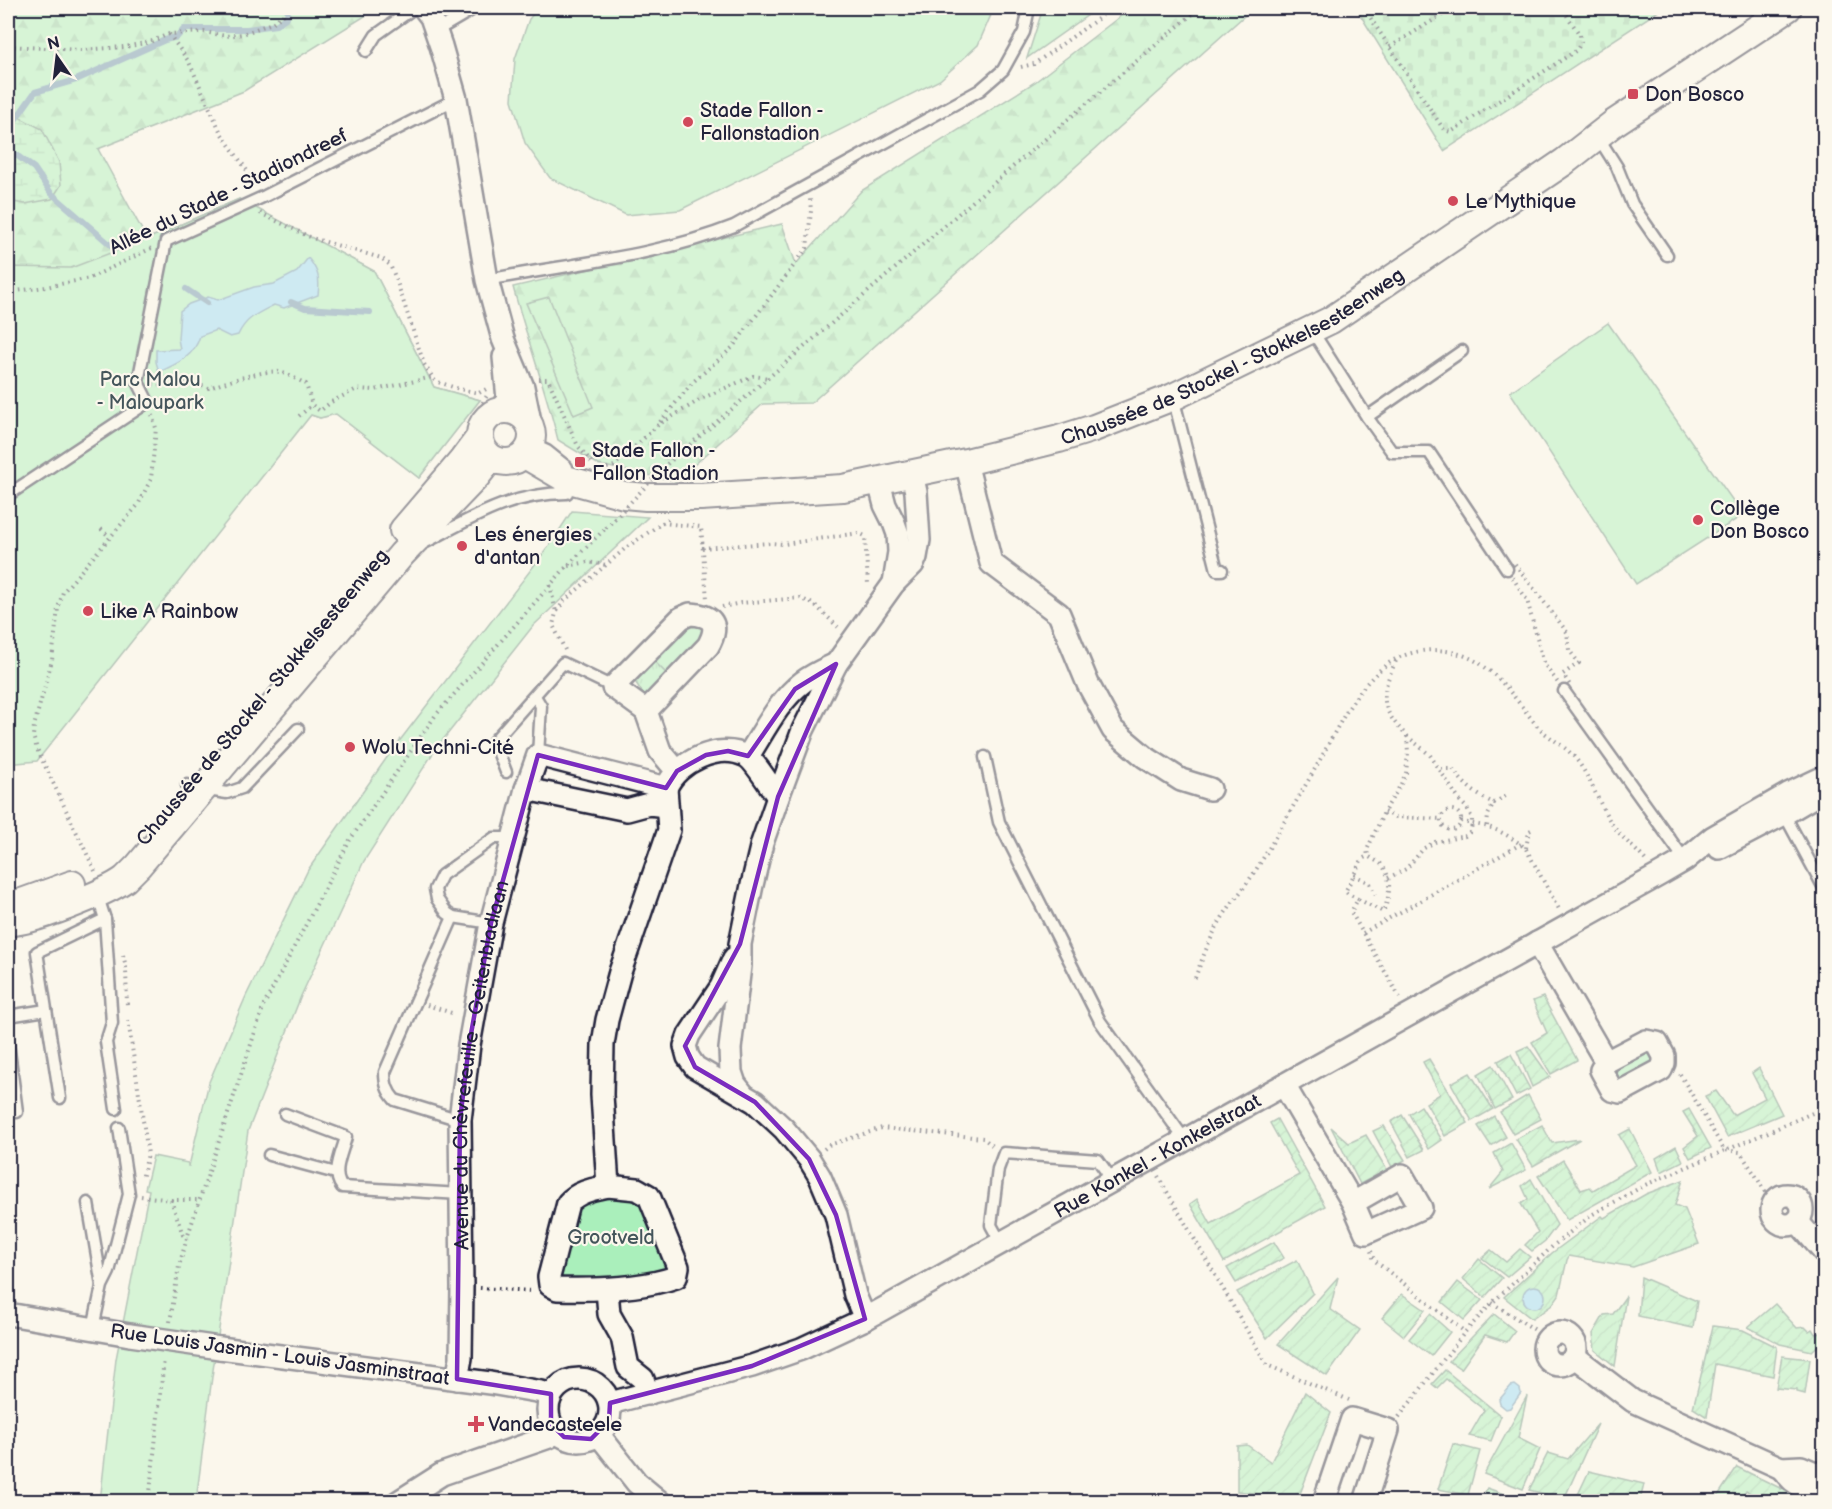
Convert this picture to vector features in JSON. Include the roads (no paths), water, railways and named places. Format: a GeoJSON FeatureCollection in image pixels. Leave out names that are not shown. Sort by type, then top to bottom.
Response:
{"type":"FeatureCollection","features":[{"type":"Feature","properties":{"kind":"street"},"geometry":{"type":"LineString","coordinates":[[424,8],[431,17],[436,31],[456,99],[487,280],[502,339],[523,387],[526,446]]}},
{"type":"Feature","properties":{"kind":"street","name":"Chaussée de Stockel - Stokkelsesteenweg"},"geometry":{"type":"LineString","coordinates":[[526,446],[566,479],[600,489],[646,497],[701,497],[843,488],[879,482],[1094,428],[1173,397],[1331,320],[1554,169],[1614,123],[1788,8]]}},
{"type":"Feature","properties":{"kind":"street"},"geometry":{"type":"LineString","coordinates":[[502,339],[509,410]]}},
{"type":"Feature","properties":{"kind":"street","name":"Chaussée de Stockel - Stokkelsesteenweg"},"geometry":{"type":"LineString","coordinates":[[8,904],[19,903],[97,875],[127,857],[194,787],[402,554],[477,476],[485,448],[481,426],[488,417],[498,411],[509,410],[518,412],[526,418],[526,446],[531,474],[550,487],[567,493],[600,489]]}},
{"type":"Feature","properties":{"kind":"street","name":"Chaussée de Stockel - Stokkelsesteenweg"},"geometry":{"type":"LineString","coordinates":[[485,448],[499,462],[508,463],[526,446]]}},
{"type":"Feature","properties":{"kind":"street","name":"Chaussée de Stockel - Stokkelsesteenweg"},"geometry":{"type":"LineString","coordinates":[[8,922],[27,920],[97,894],[124,879],[138,866],[194,787],[461,462],[485,448]]}},
{"type":"Feature","properties":{"kind":"street"},"geometry":{"type":"LineString","coordinates":[[966,462],[991,563],[1059,614],[1088,684],[1113,730],[1145,757],[1181,780],[1210,789]]}},
{"type":"Feature","properties":{"kind":"street"},"geometry":{"type":"LineString","coordinates":[[865,1319],[855,1295],[836,1215],[820,1177],[809,1159],[755,1102],[695,1067],[688,1057],[685,1046],[689,1035],[721,987],[740,944],[757,864],[777,797],[803,730],[836,664],[894,583],[913,564],[919,540],[916,492],[912,474]]}},
{"type":"Feature","properties":{"kind":"street"},"geometry":{"type":"LineString","coordinates":[[879,482],[899,542],[894,583]]}},
{"type":"Feature","properties":{"kind":"street"},"geometry":{"type":"LineString","coordinates":[[608,1186],[601,1065],[606,1020],[620,972],[669,830],[669,788],[660,751],[646,711],[613,687],[681,618],[690,614],[707,612],[714,627],[708,646],[646,711]]}},
{"type":"Feature","properties":{"kind":"street"},"geometry":{"type":"LineString","coordinates":[[748,756],[790,694],[804,681],[836,664]]}},
{"type":"Feature","properties":{"kind":"street"},"geometry":{"type":"LineString","coordinates":[[526,789],[627,810],[649,804],[706,755],[728,751],[748,756],[777,797]]}},
{"type":"Feature","properties":{"kind":"street"},"geometry":{"type":"LineString","coordinates":[[538,755],[669,788]]}},
{"type":"Feature","properties":{"kind":"street","name":"Avenue du Chèvrefeuille - Geitenbladlaan"},"geometry":{"type":"LineString","coordinates":[[457,1379],[461,1358],[462,1287],[459,1120],[469,1045],[491,924],[526,789],[538,755]]}},
{"type":"Feature","properties":{"kind":"street","name":"Rue Konkel - Konkelstraat"},"geometry":{"type":"LineString","coordinates":[[1781,807],[1824,777]]}},
{"type":"Feature","properties":{"kind":"street","name":"Rue Konkel - Konkelstraat"},"geometry":{"type":"LineString","coordinates":[[610,1403],[752,1366],[801,1349],[865,1319],[1659,875],[1685,860],[1713,837],[1824,790]]}},
{"type":"Feature","properties":{"kind":"street"},"geometry":{"type":"LineString","coordinates":[[1537,943],[1606,1062]]}},
{"type":"Feature","properties":{"kind":"street"},"geometry":{"type":"LineString","coordinates":[[740,944],[740,966],[729,1061],[735,1084],[742,1093]]}},
{"type":"Feature","properties":{"kind":"street"},"geometry":{"type":"LineString","coordinates":[[1646,1041],[1657,1043],[1664,1056],[1661,1070],[1620,1092],[1612,1090],[1601,1070],[1606,1062],[1646,1041]]}},
{"type":"Feature","properties":{"kind":"street"},"geometry":{"type":"LineString","coordinates":[[1284,1085],[1353,1203],[1366,1233],[1421,1208],[1402,1174],[1353,1203]]}},
{"type":"Feature","properties":{"kind":"street"},"geometry":{"type":"LineString","coordinates":[[608,1186],[637,1189],[649,1196],[678,1267],[676,1277],[669,1280],[607,1288],[557,1289],[550,1285],[549,1277],[568,1203],[582,1192],[608,1186]]}},
{"type":"Feature","properties":{"kind":"street"},"geometry":{"type":"LineString","coordinates":[[1773,1206],[1778,1198],[1794,1197],[1802,1209],[1797,1221],[1824,1252]]}},
{"type":"Feature","properties":{"kind":"street"},"geometry":{"type":"LineString","coordinates":[[607,1288],[609,1314],[622,1338],[628,1367],[643,1380],[648,1394]]}},
{"type":"Feature","properties":{"kind":"street","name":"Rue Louis Jasmin - Louis Jasminstraat"},"geometry":{"type":"LineString","coordinates":[[8,1314],[130,1335],[542,1392],[550,1398]]}},
{"type":"Feature","properties":{"kind":"street"},"geometry":{"type":"LineString","coordinates":[[1548,1338],[1544,1352],[1551,1362],[1560,1365],[1574,1356],[1633,1401],[1781,1468],[1792,1480],[1824,1502]]}},
{"type":"Feature","properties":{"kind":"street"},"geometry":{"type":"LineString","coordinates":[[572,1379],[592,1381],[600,1386],[607,1394],[610,1403],[609,1421],[599,1435],[582,1441],[572,1441],[564,1437],[556,1431],[548,1416],[550,1398],[555,1389],[572,1379]]}},
{"type":"Feature","properties":{"kind":"street"},"geometry":{"type":"LineString","coordinates":[[1324,1502],[1352,1419],[1388,1430],[1365,1502]]}},
{"type":"Feature","properties":{"kind":"street"},"geometry":{"type":"LineString","coordinates":[[398,1502],[442,1474],[549,1437],[556,1431]]}},
{"type":"Feature","properties":{"kind":"street"},"geometry":{"type":"LineString","coordinates":[[599,1435],[637,1483],[660,1502]]}},
{"type":"Feature","properties":{"kind":"street"},"geometry":{"type":"LineString","coordinates":[[1781,1468],[1801,1467],[1824,1477]]}},
{"type":"Feature","properties":{"kind":"lane"},"geometry":{"type":"LineString","coordinates":[[366,51],[376,35],[414,8]]}},
{"type":"Feature","properties":{"kind":"lane"},"geometry":{"type":"LineString","coordinates":[[436,31],[475,8]]}},
{"type":"Feature","properties":{"kind":"lane"},"geometry":{"type":"LineString","coordinates":[[487,280],[609,259],[704,238],[734,226],[980,90],[1003,70],[1024,32],[1029,8]]}},
{"type":"Feature","properties":{"kind":"lane","name":"Allée du Stade - Stadiondreef"},"geometry":{"type":"LineString","coordinates":[[8,495],[148,402],[138,382],[166,241],[265,196],[456,99]]}},
{"type":"Feature","properties":{"kind":"lane"},"geometry":{"type":"LineString","coordinates":[[1598,137],[1617,167],[1632,204],[1666,255]]}},
{"type":"Feature","properties":{"kind":"lane"},"geometry":{"type":"LineString","coordinates":[[1311,329],[1392,452],[1429,452],[1507,569]]}},
{"type":"Feature","properties":{"kind":"lane"},"geometry":{"type":"LineString","coordinates":[[1367,417],[1462,351]]}},
{"type":"Feature","properties":{"kind":"lane"},"geometry":{"type":"LineString","coordinates":[[1173,397],[1216,570],[1222,570]]}},
{"type":"Feature","properties":{"kind":"lane","name":"Chaussée de Stockel - Stokkelsesteenweg"},"geometry":{"type":"LineString","coordinates":[[402,554],[503,504],[544,493],[567,493]]}},
{"type":"Feature","properties":{"kind":"lane"},"geometry":{"type":"LineString","coordinates":[[506,772],[494,741],[563,663],[613,687]]}},
{"type":"Feature","properties":{"kind":"lane"},"geometry":{"type":"LineString","coordinates":[[1564,691],[1685,860]]}},
{"type":"Feature","properties":{"kind":"lane"},"geometry":{"type":"LineString","coordinates":[[535,696],[541,706],[538,755]]}},
{"type":"Feature","properties":{"kind":"lane"},"geometry":{"type":"LineString","coordinates":[[194,787],[227,793],[242,788],[298,729]]}},
{"type":"Feature","properties":{"kind":"lane"},"geometry":{"type":"LineString","coordinates":[[985,757],[999,822],[1100,1021],[1185,1140]]}},
{"type":"Feature","properties":{"kind":"lane"},"geometry":{"type":"LineString","coordinates":[[1781,807],[1824,888]]}},
{"type":"Feature","properties":{"kind":"lane"},"geometry":{"type":"LineString","coordinates":[[491,924],[453,917],[447,913],[437,899],[435,889],[442,875],[494,838],[513,838]]}},
{"type":"Feature","properties":{"kind":"lane"},"geometry":{"type":"LineString","coordinates":[[97,894],[105,920],[111,1023],[106,1042],[116,1108]]}},
{"type":"Feature","properties":{"kind":"lane"},"geometry":{"type":"LineString","coordinates":[[453,917],[386,1072],[385,1083],[389,1094],[396,1100],[459,1120]]}},
{"type":"Feature","properties":{"kind":"lane"},"geometry":{"type":"LineString","coordinates":[[60,1098],[37,952],[105,920]]}},
{"type":"Feature","properties":{"kind":"lane"},"geometry":{"type":"LineString","coordinates":[[8,1016],[46,1010]]}},
{"type":"Feature","properties":{"kind":"lane"},"geometry":{"type":"LineString","coordinates":[[8,1043],[17,1112]]}},
{"type":"Feature","properties":{"kind":"lane"},"geometry":{"type":"LineString","coordinates":[[285,1114],[346,1137],[336,1173],[337,1180],[342,1187],[460,1194]]}},
{"type":"Feature","properties":{"kind":"lane"},"geometry":{"type":"LineString","coordinates":[[93,1328],[102,1286],[109,1272],[129,1194],[118,1128]]}},
{"type":"Feature","properties":{"kind":"lane"},"geometry":{"type":"LineString","coordinates":[[1001,1243],[991,1226],[998,1169],[1004,1153],[1098,1160],[1113,1180]]}},
{"type":"Feature","properties":{"kind":"lane"},"geometry":{"type":"LineString","coordinates":[[269,1155],[336,1173]]}},
{"type":"Feature","properties":{"kind":"lane"},"geometry":{"type":"LineString","coordinates":[[88,1203],[102,1286]]}},
{"type":"Feature","properties":{"kind":"water"},"geometry":{"type":"Polygon","coordinates":[[[308,258],[318,275],[318,295],[284,308],[274,305],[268,308],[249,320],[238,335],[230,337],[216,330],[200,336],[189,355],[159,372],[156,350],[180,349],[178,339],[180,311],[189,304],[208,297],[218,300],[254,287],[274,284],[297,272],[308,258]]]}},
{"type":"Feature","properties":{"kind":"water"},"geometry":{"type":"Polygon","coordinates":[[[1534,1286],[1542,1289],[1545,1297],[1542,1305],[1534,1308],[1526,1305],[1523,1297],[1526,1289],[1534,1286]]]}},
{"type":"Feature","properties":{"kind":"water"},"geometry":{"type":"Polygon","coordinates":[[[1515,1385],[1521,1393],[1510,1408],[1506,1409],[1499,1400],[1511,1386],[1515,1385]]]}},
{"type":"Feature","properties":{"kind":"waterway"},"geometry":{"type":"LineString","coordinates":[[8,130],[35,92],[76,80],[165,40],[177,37],[184,29],[247,29],[276,25],[287,17],[288,8]]}},
{"type":"Feature","properties":{"kind":"waterway"},"geometry":{"type":"LineString","coordinates":[[8,149],[34,168],[51,193],[113,247]]}},
{"type":"Feature","properties":{"kind":"waterway"},"geometry":{"type":"LineString","coordinates":[[186,289],[207,303]]}},
{"type":"Feature","properties":{"kind":"waterway"},"geometry":{"type":"LineString","coordinates":[[291,302],[305,308],[370,312]]}},
{"type":"Feature","properties":{"kind":"place","name":"Don Bosco"},"geometry":{"type":"Point","coordinates":[1633,94]}},
{"type":"Feature","properties":{"kind":"place","name":"Stade Fallon - Fallonstadion"},"geometry":{"type":"Point","coordinates":[688,122]}},
{"type":"Feature","properties":{"kind":"place","name":"Le Mythique"},"geometry":{"type":"Point","coordinates":[1453,201]}},
{"type":"Feature","properties":{"kind":"place","name":"Stade Fallon - Fallon Stadion"},"geometry":{"type":"Point","coordinates":[580,462]}},
{"type":"Feature","properties":{"kind":"place","name":"Collège Don Bosco"},"geometry":{"type":"Point","coordinates":[1698,520]}},
{"type":"Feature","properties":{"kind":"place","name":"Les énergies d'antan"},"geometry":{"type":"Point","coordinates":[462,546]}},
{"type":"Feature","properties":{"kind":"place","name":"Like A Rainbow"},"geometry":{"type":"Point","coordinates":[88,611]}},
{"type":"Feature","properties":{"kind":"place","name":"Wolu Techni-Cité"},"geometry":{"type":"Point","coordinates":[350,747]}},
{"type":"Feature","properties":{"kind":"place","name":"Vandecasteele"},"geometry":{"type":"Point","coordinates":[476,1424]}},
{"type":"Feature","properties":{"kind":"park label","name":"Parc Malou - Maloupark"},"geometry":{"type":"Point","coordinates":[150,390]}},
{"type":"Feature","properties":{"kind":"park label","name":"Grootveld"},"geometry":{"type":"Point","coordinates":[611,1237]}}]}
